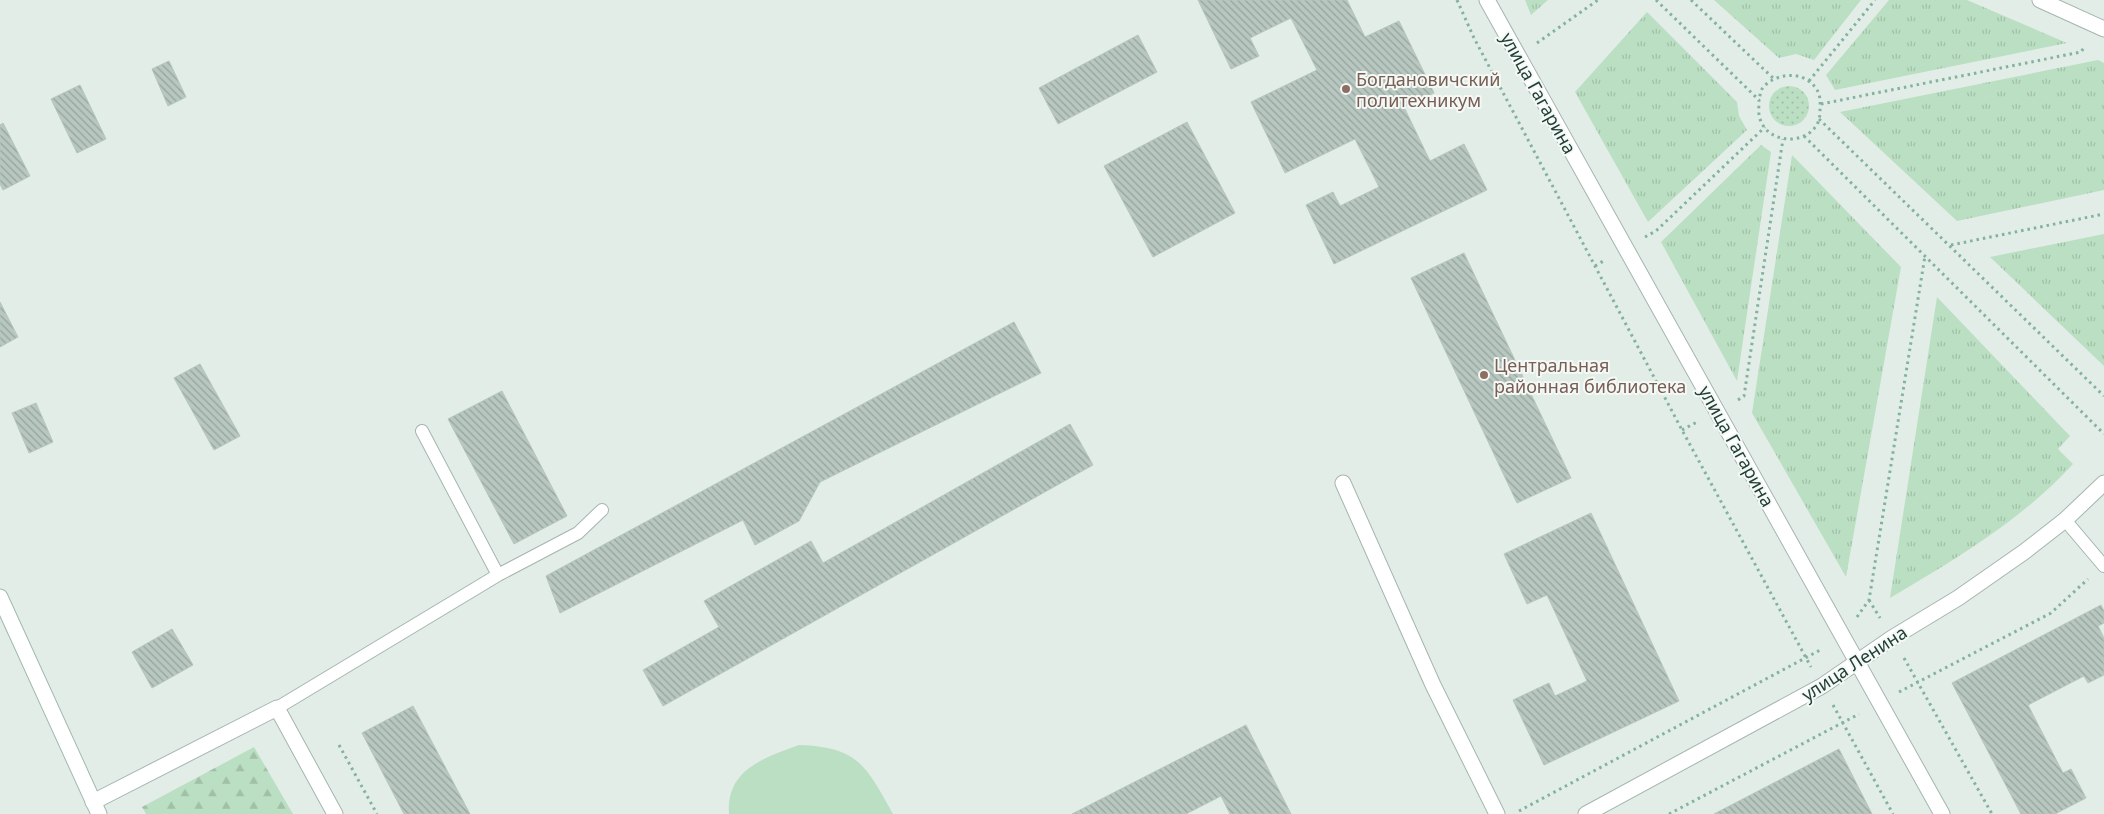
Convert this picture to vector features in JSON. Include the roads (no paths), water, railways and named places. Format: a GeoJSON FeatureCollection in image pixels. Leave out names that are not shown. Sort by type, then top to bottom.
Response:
{"type":"FeatureCollection","features":[{"type":"Feature","properties":{"kind":"street","name":"улица Гагарина"},"geometry":{"type":"LineString","coordinates":[[1487,0],[1942,814]]}},
{"type":"Feature","properties":{"kind":"street"},"geometry":{"type":"LineString","coordinates":[[2040,0],[2100,27]]}},
{"type":"Feature","properties":{"kind":"street"},"geometry":{"type":"LineString","coordinates":[[1343,483],[1433,686],[1497,814]]}},
{"type":"Feature","properties":{"kind":"street","name":"улица Ленина"},"geometry":{"type":"LineString","coordinates":[[1586,814],[1822,686],[1892,638],[1980,583],[2024,552],[2065,520],[2104,484]]}},
{"type":"Feature","properties":{"kind":"street"},"geometry":{"type":"LineString","coordinates":[[0,597],[96,808],[277,708],[335,814]]}},
{"type":"Feature","properties":{"kind":"lane"},"geometry":{"type":"LineString","coordinates":[[422,431],[498,575]]}},
{"type":"Feature","properties":{"kind":"lane"},"geometry":{"type":"LineString","coordinates":[[277,708],[498,575],[578,533],[602,510]]}},
{"type":"Feature","properties":{"kind":"lane"},"geometry":{"type":"LineString","coordinates":[[2065,520],[2104,566]]}},
{"type":"Feature","properties":{"kind":"place","name":"Богдановичский политехникум"},"geometry":{"type":"Point","coordinates":[1346,89]}},
{"type":"Feature","properties":{"kind":"place","name":"Центральная районная библиотека"},"geometry":{"type":"Point","coordinates":[1484,375]}}]}
